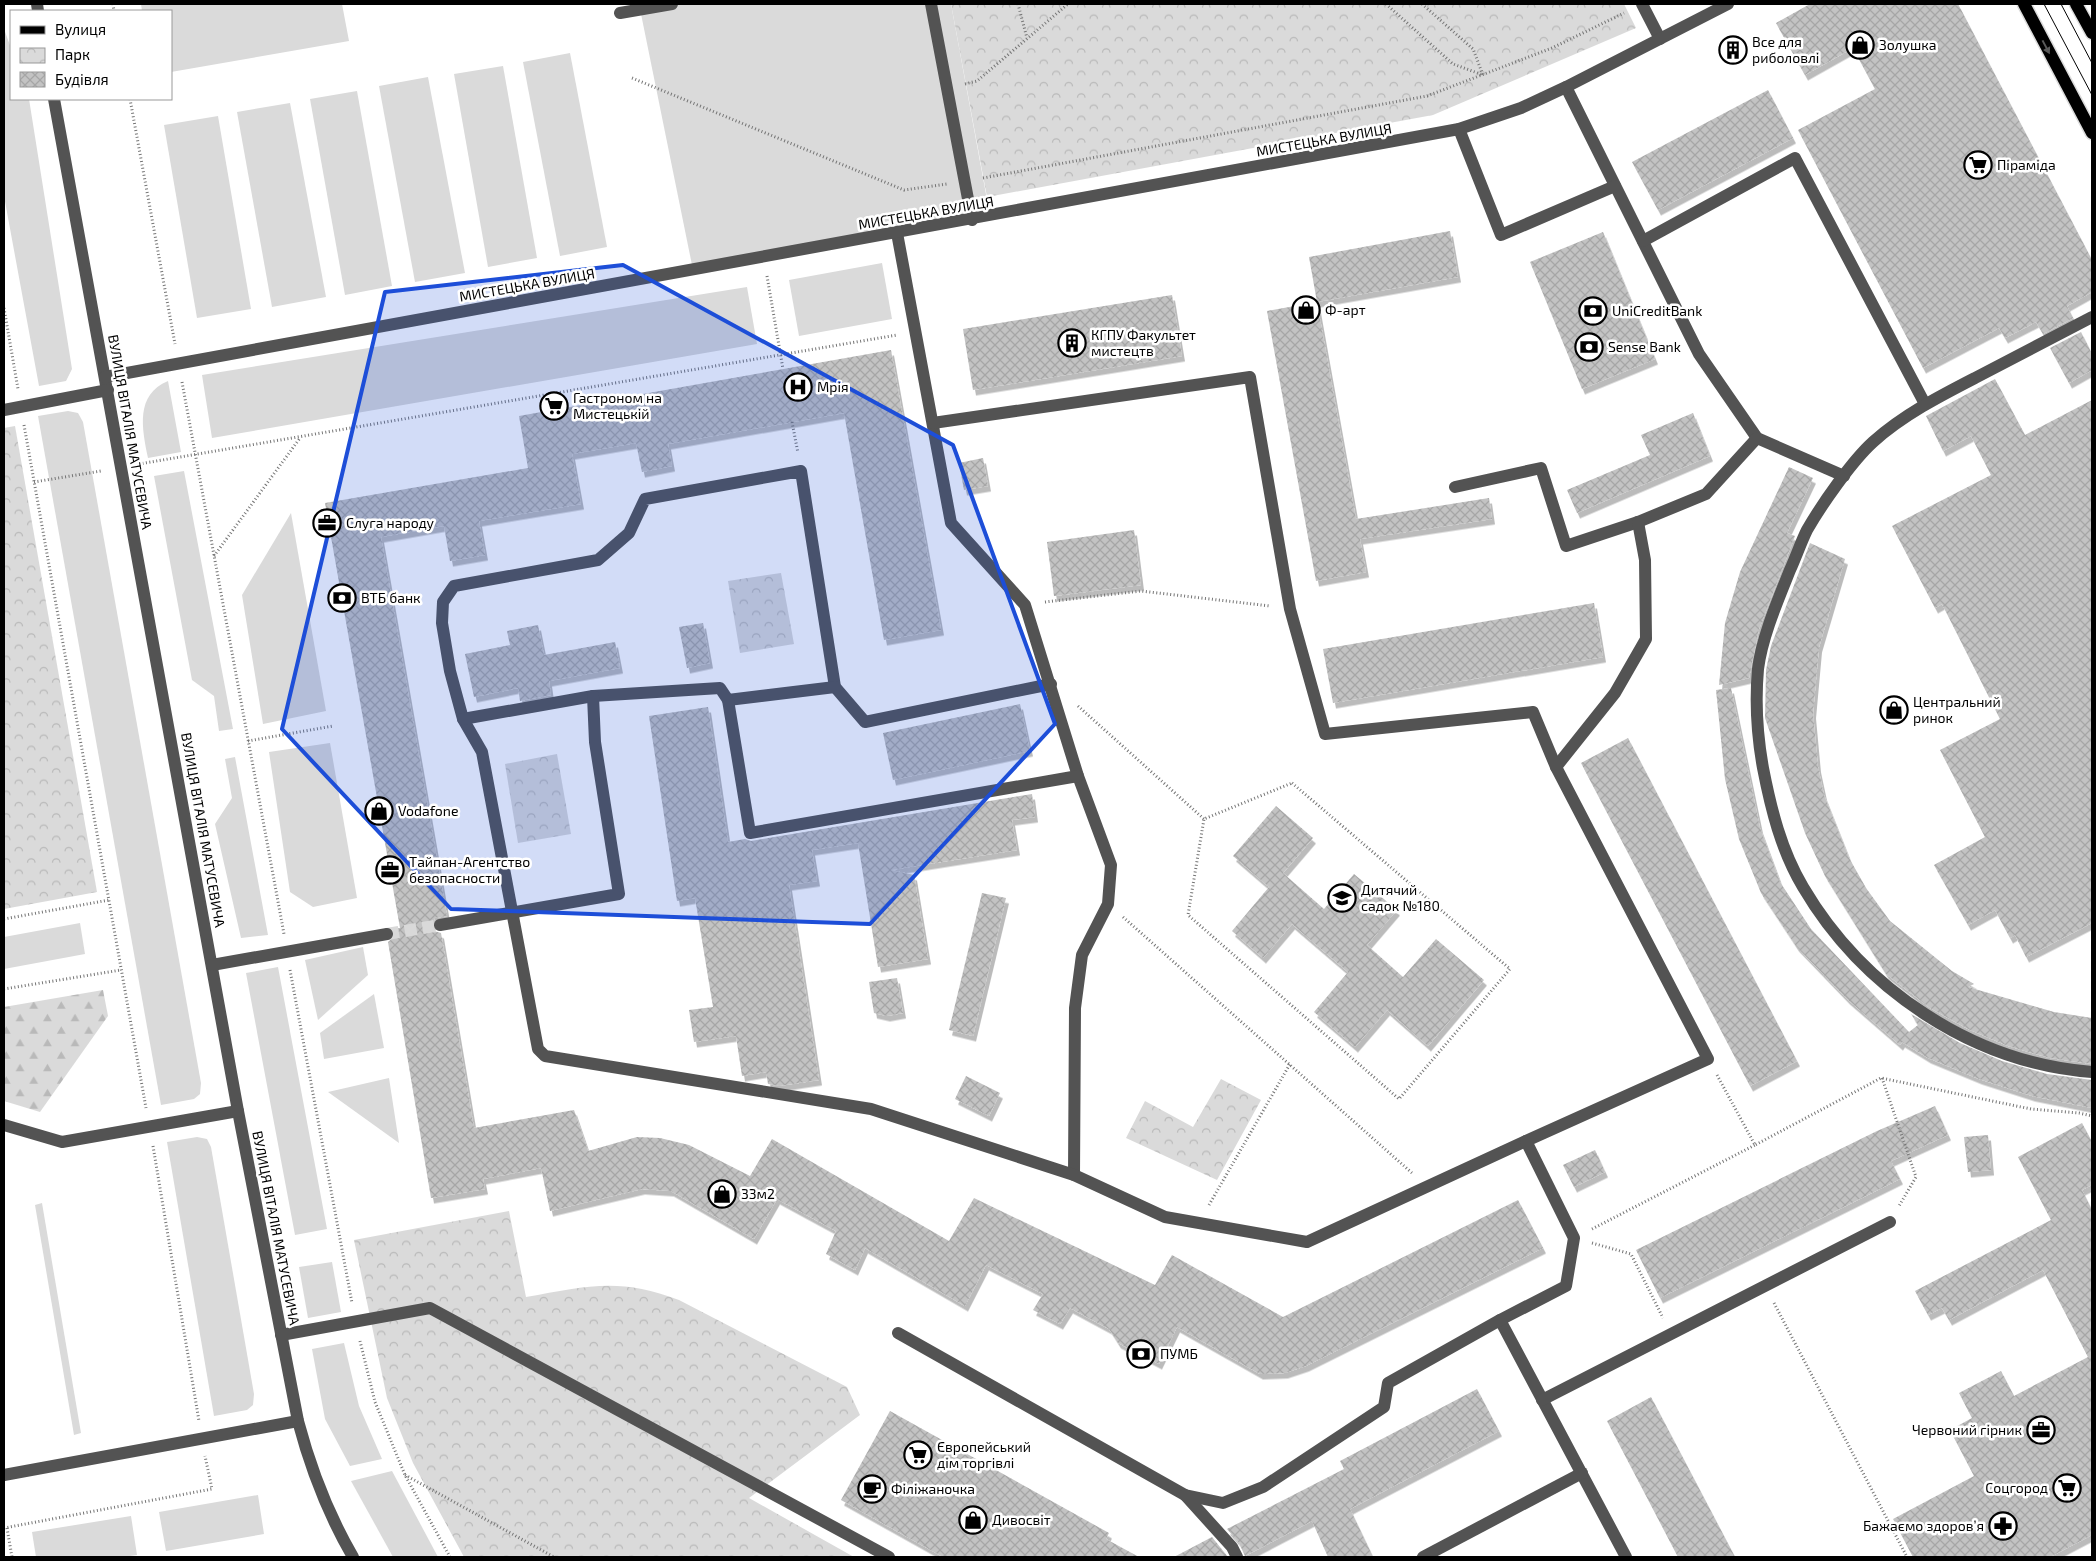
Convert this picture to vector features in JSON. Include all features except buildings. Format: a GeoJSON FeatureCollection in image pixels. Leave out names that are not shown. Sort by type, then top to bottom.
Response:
{"type":"FeatureCollection","features":[{"type":"Feature","properties":{"kind":"main road"},"geometry":{"type":"LineString","coordinates":[[2024,4],[2092,133]]}},
{"type":"Feature","properties":{"kind":"main road"},"geometry":{"type":"LineString","coordinates":[[2076,4],[2092,34]]}},
{"type":"Feature","properties":{"kind":"street"},"geometry":{"type":"LineString","coordinates":[[620,13],[672,4]]}},
{"type":"Feature","properties":{"kind":"street"},"geometry":{"type":"LineString","coordinates":[[931,4],[972,220]]}},
{"type":"Feature","properties":{"kind":"street"},"geometry":{"type":"LineString","coordinates":[[1642,4],[1660,39]]}},
{"type":"Feature","properties":{"kind":"street","name":"МИСТЕЦЬКА ВУЛИЦЯ"},"geometry":{"type":"LineString","coordinates":[[105,376],[972,220],[1459,129],[1521,108],[1728,4]]}},
{"type":"Feature","properties":{"kind":"street"},"geometry":{"type":"LineString","coordinates":[[1566,87],[1700,354],[1757,438],[1844,476]]}},
{"type":"Feature","properties":{"kind":"street","name":"ВУЛИЦЯ ВІТАЛІЯ МАТУСЕВИЧА"},"geometry":{"type":"LineString","coordinates":[[54,100],[238,1111],[298,1421],[309,1464],[325,1503],[353,1557]]}},
{"type":"Feature","properties":{"kind":"street"},"geometry":{"type":"LineString","coordinates":[[1459,129],[1501,235],[1615,186]]}},
{"type":"Feature","properties":{"kind":"street"},"geometry":{"type":"LineString","coordinates":[[1643,241],[1795,158],[1925,404]]}},
{"type":"Feature","properties":{"kind":"street"},"geometry":{"type":"LineString","coordinates":[[897,233],[951,523],[1026,605],[1078,776],[1111,865],[1108,904],[1082,955],[1075,1008],[1074,1175]]}},
{"type":"Feature","properties":{"kind":"street"},"geometry":{"type":"LineString","coordinates":[[2092,317],[1925,404],[1873,442],[1844,476],[1807,530],[1777,603],[1759,666],[1756,705],[1760,746],[1770,804],[1784,846],[1802,886],[1831,928],[1898,996],[1940,1025],[1970,1040],[2044,1065],[2092,1072]]}},
{"type":"Feature","properties":{"kind":"street"},"geometry":{"type":"LineString","coordinates":[[933,423],[1250,377],[1290,609],[1325,734],[1533,712],[1556,767],[1708,1058],[1307,1242],[1165,1217],[1074,1175],[871,1110],[545,1056],[538,1049],[482,752],[463,719],[450,671],[442,623],[443,602],[454,586],[598,560],[629,533],[645,499],[801,471],[835,687],[865,722],[1051,684]]}},
{"type":"Feature","properties":{"kind":"street"},"geometry":{"type":"LineString","coordinates":[[4,410],[108,390]]}},
{"type":"Feature","properties":{"kind":"street"},"geometry":{"type":"LineString","coordinates":[[1455,488],[1541,468],[1566,546],[1638,522],[1706,494],[1757,438]]}},
{"type":"Feature","properties":{"kind":"street"},"geometry":{"type":"LineString","coordinates":[[1556,767],[1615,693],[1646,639],[1645,560],[1638,522]]}},
{"type":"Feature","properties":{"kind":"street"},"geometry":{"type":"LineString","coordinates":[[728,700],[835,687]]}},
{"type":"Feature","properties":{"kind":"street"},"geometry":{"type":"LineString","coordinates":[[463,719],[593,696],[720,688],[728,700],[750,833],[1078,776]]}},
{"type":"Feature","properties":{"kind":"street"},"geometry":{"type":"LineString","coordinates":[[440,925],[618,894],[595,742],[593,696]]}},
{"type":"Feature","properties":{"kind":"street"},"geometry":{"type":"LineString","coordinates":[[212,965],[386,934]]}},
{"type":"Feature","properties":{"kind":"street"},"geometry":{"type":"LineString","coordinates":[[4,1125],[62,1142],[238,1111]]}},
{"type":"Feature","properties":{"kind":"street"},"geometry":{"type":"LineString","coordinates":[[898,1334],[1185,1495],[1223,1503],[1263,1487],[1384,1407],[1388,1383],[1500,1320],[1566,1286],[1574,1238],[1526,1140]]}},
{"type":"Feature","properties":{"kind":"street"},"geometry":{"type":"LineString","coordinates":[[1542,1400],[1890,1222]]}},
{"type":"Feature","properties":{"kind":"street"},"geometry":{"type":"LineString","coordinates":[[281,1335],[430,1308],[889,1557]]}},
{"type":"Feature","properties":{"kind":"street"},"geometry":{"type":"LineString","coordinates":[[1500,1320],[1626,1557]]}},
{"type":"Feature","properties":{"kind":"street"},"geometry":{"type":"LineString","coordinates":[[4,1474],[298,1421]]}},
{"type":"Feature","properties":{"kind":"street"},"geometry":{"type":"LineString","coordinates":[[1423,1557],[1582,1473]]}},
{"type":"Feature","properties":{"kind":"street"},"geometry":{"type":"LineString","coordinates":[[1185,1495],[1232,1547],[1237,1557]]}},
{"type":"Feature","properties":{"kind":"path"},"geometry":{"type":"LineString","coordinates":[[1018,4],[1027,38]]}},
{"type":"Feature","properties":{"kind":"path"},"geometry":{"type":"LineString","coordinates":[[947,88],[977,81],[1068,4]]}},
{"type":"Feature","properties":{"kind":"path"},"geometry":{"type":"LineString","coordinates":[[1386,4],[1453,64],[1484,76]]}},
{"type":"Feature","properties":{"kind":"path"},"geometry":{"type":"LineString","coordinates":[[1422,4],[1473,49],[1484,76]]}},
{"type":"Feature","properties":{"kind":"path"},"geometry":{"type":"LineString","coordinates":[[632,78],[904,190],[966,181],[1427,96],[1484,76],[1552,48],[1642,4]]}},
{"type":"Feature","properties":{"kind":"path"},"geometry":{"type":"LineString","coordinates":[[130,100],[356,1322],[375,1402],[405,1475],[450,1557]]}},
{"type":"Feature","properties":{"kind":"path"},"geometry":{"type":"LineString","coordinates":[[763,257],[783,369]]}},
{"type":"Feature","properties":{"kind":"path"},"geometry":{"type":"LineString","coordinates":[[4,308],[212,1489],[5,1528],[12,1557]]}},
{"type":"Feature","properties":{"kind":"path"},"geometry":{"type":"LineString","coordinates":[[34,482],[915,332]]}},
{"type":"Feature","properties":{"kind":"path"},"geometry":{"type":"LineString","coordinates":[[792,422],[801,471]]}},
{"type":"Feature","properties":{"kind":"path"},"geometry":{"type":"LineString","coordinates":[[214,556],[301,437]]}},
{"type":"Feature","properties":{"kind":"path"},"geometry":{"type":"LineString","coordinates":[[1026,605],[1141,591],[1290,609]]}},
{"type":"Feature","properties":{"kind":"path"},"geometry":{"type":"LineString","coordinates":[[1051,684],[1204,819]]}},
{"type":"Feature","properties":{"kind":"path"},"geometry":{"type":"LineString","coordinates":[[248,741],[333,726]]}},
{"type":"Feature","properties":{"kind":"path"},"geometry":{"type":"LineString","coordinates":[[1292,783],[1510,968],[1399,1098],[1188,915],[1204,819],[1292,783]]}},
{"type":"Feature","properties":{"kind":"path"},"geometry":{"type":"LineString","coordinates":[[4,920],[109,900]]}},
{"type":"Feature","properties":{"kind":"path"},"geometry":{"type":"LineString","coordinates":[[1108,904],[1428,1186]]}},
{"type":"Feature","properties":{"kind":"path"},"geometry":{"type":"LineString","coordinates":[[4,989],[121,970]]}},
{"type":"Feature","properties":{"kind":"path"},"geometry":{"type":"LineString","coordinates":[[1708,1058],[1755,1145]]}},
{"type":"Feature","properties":{"kind":"path"},"geometry":{"type":"LineString","coordinates":[[1198,1223],[1290,1064]]}},
{"type":"Feature","properties":{"kind":"path"},"geometry":{"type":"LineString","coordinates":[[1881,1078],[1916,1177],[1890,1222]]}},
{"type":"Feature","properties":{"kind":"path"},"geometry":{"type":"LineString","coordinates":[[1574,1238],[1881,1078],[2031,1109],[2092,1116]]}},
{"type":"Feature","properties":{"kind":"path"},"geometry":{"type":"LineString","coordinates":[[1574,1238],[1630,1254],[1672,1334]]}},
{"type":"Feature","properties":{"kind":"path"},"geometry":{"type":"LineString","coordinates":[[1764,1286],[1907,1557]]}},
{"type":"Feature","properties":{"kind":"path"},"geometry":{"type":"LineString","coordinates":[[405,1475],[554,1557]]}},
{"type":"Feature","properties":{"kind":"highlighted area"},"geometry":{"type":"Polygon","coordinates":[[[623,265],[953,445],[1055,724],[870,924],[451,909],[282,729],[385,292],[623,265]]]}},
{"type":"Feature","properties":{"kind":"green space"},"geometry":{"type":"Polygon","coordinates":[[[141,4],[342,4],[349,41],[172,72],[172,10],[142,10],[141,4]]]}},
{"type":"Feature","properties":{"kind":"green space"},"geometry":{"type":"Polygon","coordinates":[[[639,4],[951,4],[990,216],[693,270],[639,4]]]}},
{"type":"Feature","properties":{"kind":"green space"},"geometry":{"type":"Polygon","coordinates":[[[951,4],[1624,4],[1636,28],[1433,115],[987,197],[951,4]]]}},
{"type":"Feature","properties":{"kind":"green space"},"geometry":{"type":"Polygon","coordinates":[[[4,29],[10,45],[10,100],[29,100],[72,369],[66,381],[39,386],[4,196],[4,29]]]}},
{"type":"Feature","properties":{"kind":"green space"},"geometry":{"type":"Polygon","coordinates":[[[570,53],[607,247],[560,256],[523,62],[570,53]]]}},
{"type":"Feature","properties":{"kind":"green space"},"geometry":{"type":"Polygon","coordinates":[[[503,66],[537,258],[488,267],[454,74],[503,66]]]}},
{"type":"Feature","properties":{"kind":"green space"},"geometry":{"type":"Polygon","coordinates":[[[428,77],[465,273],[415,282],[379,86],[428,77]]]}},
{"type":"Feature","properties":{"kind":"green space"},"geometry":{"type":"Polygon","coordinates":[[[357,91],[392,286],[345,295],[310,99],[357,91]]]}},
{"type":"Feature","properties":{"kind":"green space"},"geometry":{"type":"Polygon","coordinates":[[[290,103],[326,297],[272,307],[237,112],[290,103]]]}},
{"type":"Feature","properties":{"kind":"green space"},"geometry":{"type":"Polygon","coordinates":[[[218,116],[251,309],[197,318],[164,125],[218,116]]]}},
{"type":"Feature","properties":{"kind":"green space"},"geometry":{"type":"Polygon","coordinates":[[[882,263],[892,319],[799,336],[789,280],[882,263]]]}},
{"type":"Feature","properties":{"kind":"green space"},"geometry":{"type":"Polygon","coordinates":[[[747,287],[757,344],[212,438],[202,375],[747,287]]]}},
{"type":"Feature","properties":{"kind":"green space"},"geometry":{"type":"Polygon","coordinates":[[[168,381],[181,452],[148,458],[143,414],[150,395],[157,387],[168,381]]]}},
{"type":"Feature","properties":{"kind":"green space"},"geometry":{"type":"Polygon","coordinates":[[[68,411],[78,413],[83,422],[201,1083],[200,1094],[194,1099],[161,1105],[38,416],[68,411]]]}},
{"type":"Feature","properties":{"kind":"green space"},"geometry":{"type":"Polygon","coordinates":[[[15,426],[97,892],[4,909],[4,428],[15,426]]]}},
{"type":"Feature","properties":{"kind":"green space"},"geometry":{"type":"Polygon","coordinates":[[[184,471],[233,729],[219,731],[214,696],[192,680],[154,476],[184,471]]]}},
{"type":"Feature","properties":{"kind":"green space"},"geometry":{"type":"Polygon","coordinates":[[[291,513],[326,711],[263,724],[242,595],[291,513]]]}},
{"type":"Feature","properties":{"kind":"green space"},"geometry":{"type":"Polygon","coordinates":[[[781,573],[794,644],[740,653],[728,581],[781,573]]]}},
{"type":"Feature","properties":{"kind":"green space"},"geometry":{"type":"Polygon","coordinates":[[[330,743],[357,898],[313,907],[290,892],[269,752],[330,743]]]}},
{"type":"Feature","properties":{"kind":"green space"},"geometry":{"type":"Polygon","coordinates":[[[557,754],[571,834],[518,843],[505,764],[557,754]]]}},
{"type":"Feature","properties":{"kind":"green space"},"geometry":{"type":"Polygon","coordinates":[[[235,757],[268,935],[241,938],[215,824],[232,798],[225,759],[235,757]]]}},
{"type":"Feature","properties":{"kind":"green space"},"geometry":{"type":"Polygon","coordinates":[[[80,923],[85,954],[4,969],[4,937],[80,923]]]}},
{"type":"Feature","properties":{"kind":"green space"},"geometry":{"type":"Polygon","coordinates":[[[363,947],[368,975],[318,1020],[305,960],[363,947]]]}},
{"type":"Feature","properties":{"kind":"green space"},"geometry":{"type":"Polygon","coordinates":[[[278,967],[327,1229],[295,1235],[246,973],[278,967]]]}},
{"type":"Feature","properties":{"kind":"green space"},"geometry":{"type":"Polygon","coordinates":[[[103,990],[108,1016],[40,1112],[4,1101],[4,1007],[103,990]]]}},
{"type":"Feature","properties":{"kind":"green space"},"geometry":{"type":"Polygon","coordinates":[[[374,994],[384,1048],[324,1059],[320,1033],[374,994]]]}},
{"type":"Feature","properties":{"kind":"green space"},"geometry":{"type":"Polygon","coordinates":[[[389,1078],[399,1143],[328,1092],[389,1078]]]}},
{"type":"Feature","properties":{"kind":"green space"},"geometry":{"type":"Polygon","coordinates":[[[1221,1079],[1261,1100],[1217,1180],[1126,1138],[1145,1101],[1193,1127],[1221,1079]]]}},
{"type":"Feature","properties":{"kind":"green space"},"geometry":{"type":"Polygon","coordinates":[[[197,1137],[207,1139],[211,1147],[254,1394],[253,1405],[247,1410],[214,1416],[167,1142],[197,1137]]]}},
{"type":"Feature","properties":{"kind":"green space"},"geometry":{"type":"Polygon","coordinates":[[[42,1203],[81,1433],[74,1435],[35,1205],[42,1203]]]}},
{"type":"Feature","properties":{"kind":"green space"},"geometry":{"type":"Polygon","coordinates":[[[509,1211],[526,1297],[585,1287],[603,1286],[639,1288],[658,1293],[679,1300],[847,1387],[860,1415],[749,1498],[854,1557],[464,1557],[413,1463],[387,1398],[354,1240],[509,1211]]]}},
{"type":"Feature","properties":{"kind":"green space"},"geometry":{"type":"Polygon","coordinates":[[[332,1262],[341,1312],[308,1318],[299,1267],[332,1262]]]}},
{"type":"Feature","properties":{"kind":"green space"},"geometry":{"type":"Polygon","coordinates":[[[344,1343],[359,1406],[382,1459],[350,1466],[325,1419],[312,1349],[344,1343]]]}},
{"type":"Feature","properties":{"kind":"green space"},"geometry":{"type":"Polygon","coordinates":[[[392,1471],[438,1557],[393,1557],[351,1481],[392,1471]]]}},
{"type":"Feature","properties":{"kind":"green space"},"geometry":{"type":"Polygon","coordinates":[[[258,1495],[264,1534],[166,1551],[159,1512],[258,1495]]]}},
{"type":"Feature","properties":{"kind":"green space"},"geometry":{"type":"Polygon","coordinates":[[[131,1516],[137,1555],[123,1557],[36,1557],[32,1532],[131,1516]]]}},
{"type":"Feature","properties":{"kind":"tunnel"},"geometry":{"type":"LineString","coordinates":[[387,934],[440,925]]}},
{"type":"Feature","properties":{"kind":"tram line"},"geometry":{"type":"LineString","coordinates":[[2044,4],[2092,95]]}},
{"type":"Feature","properties":{"kind":"tram line"},"geometry":{"type":"LineString","coordinates":[[2061,4],[2092,63]]}},
{"type":"Feature","properties":{"kind":"place","name":"Золушка"},"geometry":{"type":"Point","coordinates":[1860,45]}},
{"type":"Feature","properties":{"kind":"place","name":"Все для риболовлі"},"geometry":{"type":"Point","coordinates":[1733,50]}},
{"type":"Feature","properties":{"kind":"place","name":"Піраміда"},"geometry":{"type":"Point","coordinates":[1978,165]}},
{"type":"Feature","properties":{"kind":"place","name":"Ф-арт"},"geometry":{"type":"Point","coordinates":[1306,310]}},
{"type":"Feature","properties":{"kind":"place","name":"UniCreditBank"},"geometry":{"type":"Point","coordinates":[1593,311]}},
{"type":"Feature","properties":{"kind":"place","name":"КГПУ Факультет мистецтв"},"geometry":{"type":"Point","coordinates":[1072,343]}},
{"type":"Feature","properties":{"kind":"place","name":"Sense Bank"},"geometry":{"type":"Point","coordinates":[1589,347]}},
{"type":"Feature","properties":{"kind":"place","name":"Мрія"},"geometry":{"type":"Point","coordinates":[798,387]}},
{"type":"Feature","properties":{"kind":"place","name":"Гастроном на Мистецькій"},"geometry":{"type":"Point","coordinates":[554,406]}},
{"type":"Feature","properties":{"kind":"place","name":"Слуга народу"},"geometry":{"type":"Point","coordinates":[327,523]}},
{"type":"Feature","properties":{"kind":"place","name":"ВТБ банк"},"geometry":{"type":"Point","coordinates":[342,598]}},
{"type":"Feature","properties":{"kind":"place","name":"Центральний ринок"},"geometry":{"type":"Point","coordinates":[1894,710]}},
{"type":"Feature","properties":{"kind":"place","name":"Vodafone"},"geometry":{"type":"Point","coordinates":[379,811]}},
{"type":"Feature","properties":{"kind":"place","name":"Тайпан-Агентство безопасности"},"geometry":{"type":"Point","coordinates":[390,870]}},
{"type":"Feature","properties":{"kind":"place","name":"Дитячий садок №180"},"geometry":{"type":"Point","coordinates":[1342,898]}},
{"type":"Feature","properties":{"kind":"place","name":"33м2"},"geometry":{"type":"Point","coordinates":[722,1194]}},
{"type":"Feature","properties":{"kind":"place","name":"ПУМБ"},"geometry":{"type":"Point","coordinates":[1141,1354]}},
{"type":"Feature","properties":{"kind":"place","name":"Червоний гірник"},"geometry":{"type":"Point","coordinates":[2041,1430]}},
{"type":"Feature","properties":{"kind":"place","name":"Європейський дім торгівлі"},"geometry":{"type":"Point","coordinates":[918,1455]}},
{"type":"Feature","properties":{"kind":"place","name":"Соцгород"},"geometry":{"type":"Point","coordinates":[2067,1488]}},
{"type":"Feature","properties":{"kind":"place","name":"Філіжаночка"},"geometry":{"type":"Point","coordinates":[872,1489]}},
{"type":"Feature","properties":{"kind":"place","name":"Дивосвіт"},"geometry":{"type":"Point","coordinates":[973,1520]}},
{"type":"Feature","properties":{"kind":"place","name":"Бажаємо здоровʼя"},"geometry":{"type":"Point","coordinates":[2003,1526]}}]}
